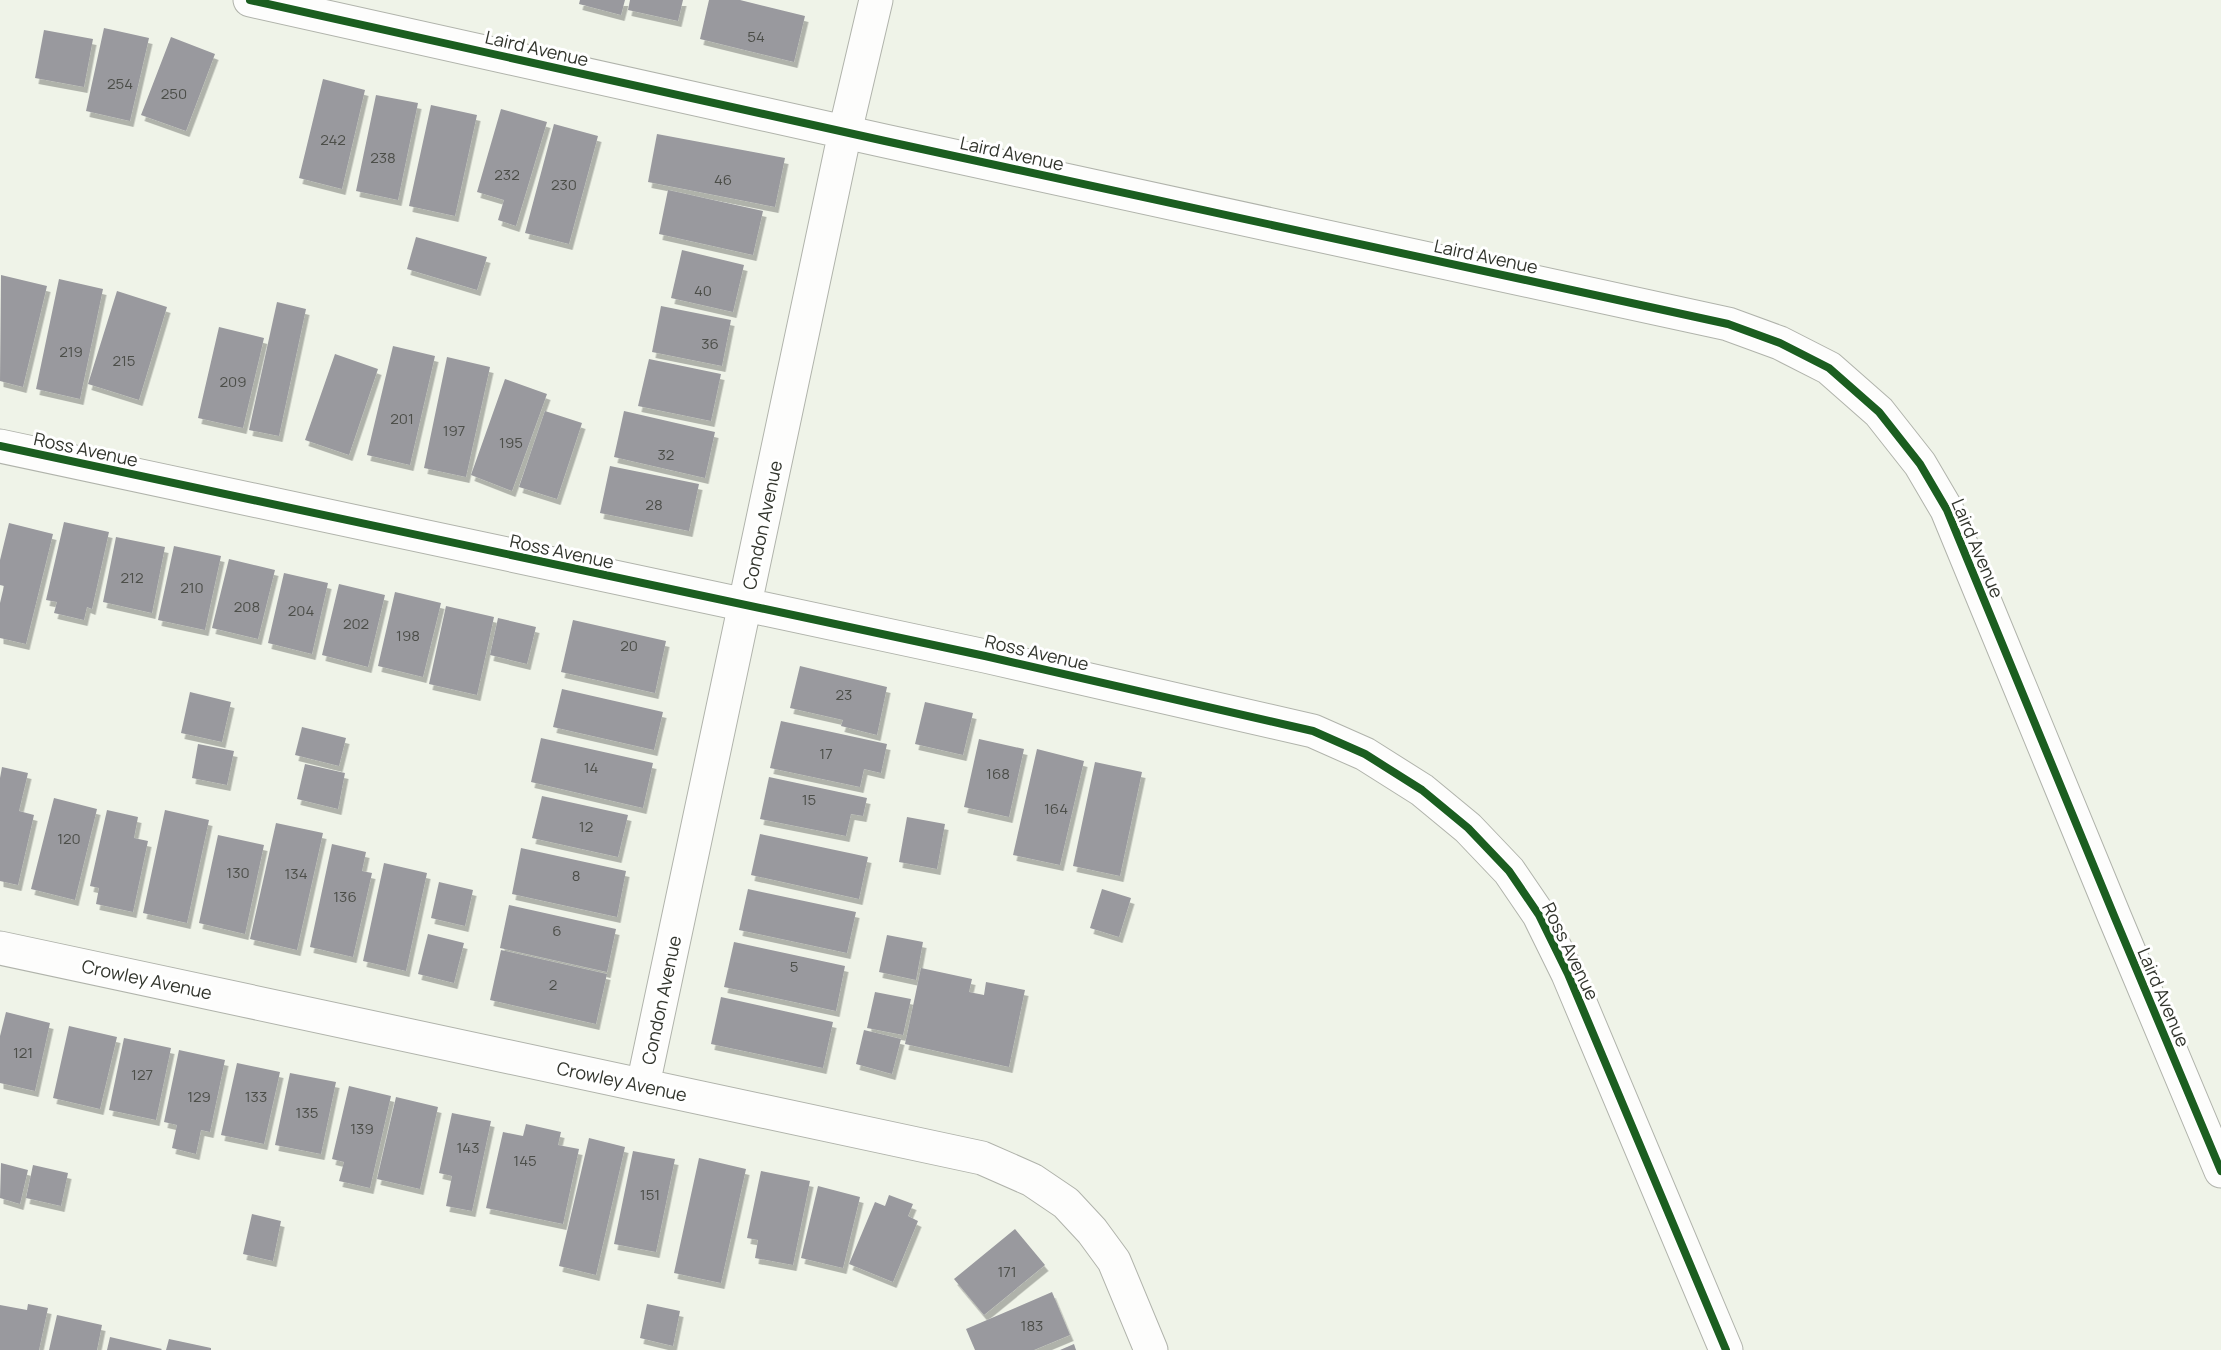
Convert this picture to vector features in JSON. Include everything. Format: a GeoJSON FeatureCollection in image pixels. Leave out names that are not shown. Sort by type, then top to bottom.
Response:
{"type":"FeatureCollection","features":[{"type":"Feature","properties":{"kind":"street","name":"Laird Avenue"},"geometry":{"type":"LineString","coordinates":[[250,0],[1728,324],[1780,343],[1829,368],[1879,412],[1920,464],[1947,510],[2221,1171]]}},
{"type":"Feature","properties":{"kind":"street","name":"Condon Avenue"},"geometry":{"type":"LineString","coordinates":[[643,1085],[845,132],[876,0]]}},
{"type":"Feature","properties":{"kind":"street","name":"Ross Avenue"},"geometry":{"type":"LineString","coordinates":[[0,446],[997,658],[1313,731],[1365,754],[1422,790],[1476,836],[1509,871],[1539,915],[1568,974],[1726,1350]]}},
{"type":"Feature","properties":{"kind":"street","name":"Crowley Avenue"},"geometry":{"type":"LineString","coordinates":[[0,948],[982,1158],[1032,1180],[1066,1203],[1092,1231],[1114,1261],[1151,1350]]}},
{"type":"Feature","properties":{"kind":"building"},"geometry":{"type":"Polygon","coordinates":[[[580,0],[625,0],[621,15],[579,4],[580,0]]]}},
{"type":"Feature","properties":{"kind":"building"},"geometry":{"type":"Polygon","coordinates":[[[630,0],[683,0],[678,21],[628,10],[630,0]]]}},
{"type":"Feature","properties":{"kind":"building"},"geometry":{"type":"Polygon","coordinates":[[[709,0],[740,0],[805,16],[794,62],[700,39],[709,0]]]}},
{"type":"Feature","properties":{"kind":"building"},"geometry":{"type":"Polygon","coordinates":[[[104,28],[149,38],[130,121],[86,111],[104,28]]]}},
{"type":"Feature","properties":{"kind":"building"},"geometry":{"type":"Polygon","coordinates":[[[44,30],[93,39],[84,87],[35,78],[44,30]]]}},
{"type":"Feature","properties":{"kind":"building"},"geometry":{"type":"Polygon","coordinates":[[[171,37],[215,54],[186,131],[141,115],[171,37]]]}},
{"type":"Feature","properties":{"kind":"building"},"geometry":{"type":"Polygon","coordinates":[[[323,79],[365,90],[342,189],[299,178],[323,79]]]}},
{"type":"Feature","properties":{"kind":"building"},"geometry":{"type":"Polygon","coordinates":[[[376,95],[418,103],[398,200],[356,191],[376,95]]]}},
{"type":"Feature","properties":{"kind":"building"},"geometry":{"type":"Polygon","coordinates":[[[431,105],[477,115],[455,216],[409,206],[431,105]]]}},
{"type":"Feature","properties":{"kind":"building"},"geometry":{"type":"Polygon","coordinates":[[[501,109],[547,122],[516,226],[498,220],[504,200],[477,192],[501,109]]]}},
{"type":"Feature","properties":{"kind":"building"},"geometry":{"type":"Polygon","coordinates":[[[554,124],[598,136],[569,244],[525,233],[554,124]]]}},
{"type":"Feature","properties":{"kind":"building"},"geometry":{"type":"Polygon","coordinates":[[[657,134],[785,158],[775,207],[648,182],[657,134]]]}},
{"type":"Feature","properties":{"kind":"building"},"geometry":{"type":"Polygon","coordinates":[[[668,190],[763,211],[753,255],[659,234],[668,190]]]}},
{"type":"Feature","properties":{"kind":"building"},"geometry":{"type":"Polygon","coordinates":[[[416,237],[487,257],[477,290],[407,269],[416,237]]]}},
{"type":"Feature","properties":{"kind":"building"},"geometry":{"type":"Polygon","coordinates":[[[682,250],[744,265],[733,312],[671,298],[682,250]]]}},
{"type":"Feature","properties":{"kind":"building"},"geometry":{"type":"Polygon","coordinates":[[[1,275],[47,286],[23,387],[0,381],[1,275]]]}},
{"type":"Feature","properties":{"kind":"building"},"geometry":{"type":"Polygon","coordinates":[[[59,279],[103,289],[80,399],[36,389],[59,279]]]}},
{"type":"Feature","properties":{"kind":"building"},"geometry":{"type":"Polygon","coordinates":[[[117,291],[167,307],[139,400],[88,384],[117,291]]]}},
{"type":"Feature","properties":{"kind":"building"},"geometry":{"type":"Polygon","coordinates":[[[277,302],[306,309],[279,436],[249,430],[277,302]]]}},
{"type":"Feature","properties":{"kind":"building"},"geometry":{"type":"Polygon","coordinates":[[[661,306],[731,320],[722,366],[652,352],[661,306]]]}},
{"type":"Feature","properties":{"kind":"building"},"geometry":{"type":"Polygon","coordinates":[[[219,327],[264,338],[243,428],[198,418],[219,327]]]}},
{"type":"Feature","properties":{"kind":"building"},"geometry":{"type":"Polygon","coordinates":[[[393,346],[435,356],[410,465],[367,455],[393,346]]]}},
{"type":"Feature","properties":{"kind":"building"},"geometry":{"type":"Polygon","coordinates":[[[335,354],[378,369],[349,455],[305,440],[335,354]]]}},
{"type":"Feature","properties":{"kind":"building"},"geometry":{"type":"Polygon","coordinates":[[[447,357],[490,367],[466,477],[424,468],[447,357]]]}},
{"type":"Feature","properties":{"kind":"building"},"geometry":{"type":"Polygon","coordinates":[[[649,359],[721,374],[711,421],[638,406],[649,359]]]}},
{"type":"Feature","properties":{"kind":"building"},"geometry":{"type":"Polygon","coordinates":[[[505,379],[547,394],[512,491],[471,475],[505,379]]]}},
{"type":"Feature","properties":{"kind":"building"},"geometry":{"type":"Polygon","coordinates":[[[545,411],[582,423],[557,499],[519,487],[545,411]]]}},
{"type":"Feature","properties":{"kind":"building"},"geometry":{"type":"Polygon","coordinates":[[[624,411],[715,432],[705,478],[614,457],[624,411]]]}},
{"type":"Feature","properties":{"kind":"building"},"geometry":{"type":"Polygon","coordinates":[[[610,466],[699,484],[689,531],[600,513],[610,466]]]}},
{"type":"Feature","properties":{"kind":"building"},"geometry":{"type":"Polygon","coordinates":[[[64,522],[109,532],[92,609],[87,607],[84,620],[54,613],[57,602],[46,600],[64,522]]]}},
{"type":"Feature","properties":{"kind":"building"},"geometry":{"type":"Polygon","coordinates":[[[9,523],[53,534],[26,644],[0,638],[0,603],[4,586],[0,585],[0,560],[9,523]]]}},
{"type":"Feature","properties":{"kind":"building"},"geometry":{"type":"Polygon","coordinates":[[[116,537],[165,547],[152,613],[103,602],[116,537]]]}},
{"type":"Feature","properties":{"kind":"building"},"geometry":{"type":"Polygon","coordinates":[[[174,546],[221,556],[205,630],[158,620],[174,546]]]}},
{"type":"Feature","properties":{"kind":"building"},"geometry":{"type":"Polygon","coordinates":[[[229,559],[275,570],[258,639],[212,628],[229,559]]]}},
{"type":"Feature","properties":{"kind":"building"},"geometry":{"type":"Polygon","coordinates":[[[284,573],[328,583],[312,654],[268,643],[284,573]]]}},
{"type":"Feature","properties":{"kind":"building"},"geometry":{"type":"Polygon","coordinates":[[[339,584],[385,595],[368,667],[322,655],[339,584]]]}},
{"type":"Feature","properties":{"kind":"building"},"geometry":{"type":"Polygon","coordinates":[[[395,592],[441,603],[423,677],[378,666],[395,592]]]}},
{"type":"Feature","properties":{"kind":"building"},"geometry":{"type":"Polygon","coordinates":[[[446,606],[494,617],[477,695],[429,684],[446,606]]]}},
{"type":"Feature","properties":{"kind":"building"},"geometry":{"type":"Polygon","coordinates":[[[498,618],[536,627],[527,664],[490,655],[498,618]]]}},
{"type":"Feature","properties":{"kind":"building"},"geometry":{"type":"Polygon","coordinates":[[[573,620],[666,641],[655,693],[561,672],[573,620]]]}},
{"type":"Feature","properties":{"kind":"building"},"geometry":{"type":"Polygon","coordinates":[[[800,666],[887,687],[877,735],[841,726],[843,720],[790,708],[800,666]]]}},
{"type":"Feature","properties":{"kind":"building"},"geometry":{"type":"Polygon","coordinates":[[[562,689],[663,712],[654,750],[553,727],[562,689]]]}},
{"type":"Feature","properties":{"kind":"building"},"geometry":{"type":"Polygon","coordinates":[[[190,692],[231,702],[222,742],[181,733],[190,692]]]}},
{"type":"Feature","properties":{"kind":"building"},"geometry":{"type":"Polygon","coordinates":[[[925,702],[973,713],[963,755],[915,744],[925,702]]]}},
{"type":"Feature","properties":{"kind":"building"},"geometry":{"type":"Polygon","coordinates":[[[781,721],[887,744],[881,773],[864,769],[860,787],[770,768],[781,721]]]}},
{"type":"Feature","properties":{"kind":"building"},"geometry":{"type":"Polygon","coordinates":[[[302,727],[346,738],[339,766],[295,755],[302,727]]]}},
{"type":"Feature","properties":{"kind":"building"},"geometry":{"type":"Polygon","coordinates":[[[541,738],[653,763],[643,808],[531,782],[541,738]]]}},
{"type":"Feature","properties":{"kind":"building"},"geometry":{"type":"Polygon","coordinates":[[[979,739],[1024,749],[1009,817],[964,807],[979,739]]]}},
{"type":"Feature","properties":{"kind":"building"},"geometry":{"type":"Polygon","coordinates":[[[198,744],[234,751],[227,785],[192,778],[198,744]]]}},
{"type":"Feature","properties":{"kind":"building"},"geometry":{"type":"Polygon","coordinates":[[[1037,749],[1084,761],[1060,865],[1013,855],[1037,749]]]}},
{"type":"Feature","properties":{"kind":"building"},"geometry":{"type":"Polygon","coordinates":[[[1095,762],[1142,772],[1120,876],[1073,866],[1095,762]]]}},
{"type":"Feature","properties":{"kind":"building"},"geometry":{"type":"Polygon","coordinates":[[[305,764],[345,773],[338,809],[297,799],[305,764]]]}},
{"type":"Feature","properties":{"kind":"building"},"geometry":{"type":"Polygon","coordinates":[[[2,767],[28,773],[19,811],[34,815],[18,885],[0,881],[0,778],[2,767]]]}},
{"type":"Feature","properties":{"kind":"building"},"geometry":{"type":"Polygon","coordinates":[[[769,777],[867,798],[863,816],[851,814],[846,836],[760,819],[769,777]]]}},
{"type":"Feature","properties":{"kind":"building"},"geometry":{"type":"Polygon","coordinates":[[[542,796],[628,815],[618,857],[532,838],[542,796]]]}},
{"type":"Feature","properties":{"kind":"building"},"geometry":{"type":"Polygon","coordinates":[[[54,798],[97,809],[75,900],[31,889],[54,798]]]}},
{"type":"Feature","properties":{"kind":"building"},"geometry":{"type":"Polygon","coordinates":[[[107,810],[138,817],[134,838],[148,841],[133,912],[96,904],[99,888],[90,886],[107,810]]]}},
{"type":"Feature","properties":{"kind":"building"},"geometry":{"type":"Polygon","coordinates":[[[165,810],[209,820],[187,923],[143,913],[165,810]]]}},
{"type":"Feature","properties":{"kind":"building"},"geometry":{"type":"Polygon","coordinates":[[[907,817],[945,824],[937,869],[899,862],[907,817]]]}},
{"type":"Feature","properties":{"kind":"building"},"geometry":{"type":"Polygon","coordinates":[[[276,823],[323,833],[297,950],[250,939],[276,823]]]}},
{"type":"Feature","properties":{"kind":"building"},"geometry":{"type":"Polygon","coordinates":[[[760,834],[868,857],[859,899],[751,875],[760,834]]]}},
{"type":"Feature","properties":{"kind":"building"},"geometry":{"type":"Polygon","coordinates":[[[218,835],[264,845],[245,934],[199,923],[218,835]]]}},
{"type":"Feature","properties":{"kind":"building"},"geometry":{"type":"Polygon","coordinates":[[[332,844],[366,852],[362,871],[372,873],[353,957],[310,947],[332,844]]]}},
{"type":"Feature","properties":{"kind":"building"},"geometry":{"type":"Polygon","coordinates":[[[521,848],[626,871],[617,917],[512,894],[521,848]]]}},
{"type":"Feature","properties":{"kind":"building"},"geometry":{"type":"Polygon","coordinates":[[[384,863],[427,873],[406,971],[363,961],[384,863]]]}},
{"type":"Feature","properties":{"kind":"building"},"geometry":{"type":"Polygon","coordinates":[[[439,882],[473,890],[465,926],[431,918],[439,882]]]}},
{"type":"Feature","properties":{"kind":"building"},"geometry":{"type":"Polygon","coordinates":[[[748,889],[856,912],[847,953],[739,930],[748,889]]]}},
{"type":"Feature","properties":{"kind":"building"},"geometry":{"type":"Polygon","coordinates":[[[1102,889],[1131,898],[1119,937],[1090,928],[1102,889]]]}},
{"type":"Feature","properties":{"kind":"building"},"geometry":{"type":"Polygon","coordinates":[[[509,905],[616,929],[607,972],[500,948],[509,905]]]}},
{"type":"Feature","properties":{"kind":"building"},"geometry":{"type":"Polygon","coordinates":[[[428,934],[464,943],[454,983],[418,974],[428,934]]]}},
{"type":"Feature","properties":{"kind":"building"},"geometry":{"type":"Polygon","coordinates":[[[887,935],[923,942],[916,980],[879,972],[887,935]]]}},
{"type":"Feature","properties":{"kind":"building"},"geometry":{"type":"Polygon","coordinates":[[[734,942],[845,966],[836,1011],[724,987],[734,942]]]}},
{"type":"Feature","properties":{"kind":"building"},"geometry":{"type":"Polygon","coordinates":[[[501,950],[607,974],[596,1024],[490,1000],[501,950]]]}},
{"type":"Feature","properties":{"kind":"building"},"geometry":{"type":"Polygon","coordinates":[[[921,968],[972,979],[969,992],[984,995],[986,982],[1025,990],[1009,1067],[905,1044],[921,968]]]}},
{"type":"Feature","properties":{"kind":"building"},"geometry":{"type":"Polygon","coordinates":[[[875,992],[911,999],[903,1035],[867,1028],[875,992]]]}},
{"type":"Feature","properties":{"kind":"building"},"geometry":{"type":"Polygon","coordinates":[[[721,997],[833,1022],[823,1068],[711,1044],[721,997]]]}},
{"type":"Feature","properties":{"kind":"building"},"geometry":{"type":"Polygon","coordinates":[[[6,1012],[50,1023],[35,1091],[0,1083],[0,1036],[6,1012]]]}},
{"type":"Feature","properties":{"kind":"building"},"geometry":{"type":"Polygon","coordinates":[[[69,1026],[117,1037],[100,1109],[53,1098],[69,1026]]]}},
{"type":"Feature","properties":{"kind":"building"},"geometry":{"type":"Polygon","coordinates":[[[864,1030],[901,1039],[892,1074],[856,1064],[864,1030]]]}},
{"type":"Feature","properties":{"kind":"building"},"geometry":{"type":"Polygon","coordinates":[[[124,1038],[171,1048],[156,1120],[109,1110],[124,1038]]]}},
{"type":"Feature","properties":{"kind":"building"},"geometry":{"type":"Polygon","coordinates":[[[179,1050],[225,1060],[210,1132],[201,1130],[196,1154],[172,1148],[177,1125],[164,1122],[179,1050]]]}},
{"type":"Feature","properties":{"kind":"building"},"geometry":{"type":"Polygon","coordinates":[[[237,1063],[280,1072],[264,1144],[221,1135],[237,1063]]]}},
{"type":"Feature","properties":{"kind":"building"},"geometry":{"type":"Polygon","coordinates":[[[290,1073],[336,1082],[321,1154],[275,1145],[290,1073]]]}},
{"type":"Feature","properties":{"kind":"building"},"geometry":{"type":"Polygon","coordinates":[[[349,1086],[391,1096],[370,1188],[339,1181],[344,1162],[332,1159],[349,1086]]]}},
{"type":"Feature","properties":{"kind":"building"},"geometry":{"type":"Polygon","coordinates":[[[396,1097],[438,1107],[420,1189],[377,1179],[396,1097]]]}},
{"type":"Feature","properties":{"kind":"building"},"geometry":{"type":"Polygon","coordinates":[[[452,1113],[491,1121],[472,1211],[446,1206],[452,1176],[439,1173],[452,1113]]]}},
{"type":"Feature","properties":{"kind":"building"},"geometry":{"type":"Polygon","coordinates":[[[526,1124],[561,1132],[558,1145],[579,1149],[563,1224],[486,1208],[503,1132],[523,1136],[526,1124]]]}},
{"type":"Feature","properties":{"kind":"building"},"geometry":{"type":"Polygon","coordinates":[[[589,1138],[625,1147],[596,1275],[559,1266],[589,1138]]]}},
{"type":"Feature","properties":{"kind":"building"},"geometry":{"type":"Polygon","coordinates":[[[633,1151],[675,1159],[656,1252],[614,1244],[633,1151]]]}},
{"type":"Feature","properties":{"kind":"building"},"geometry":{"type":"Polygon","coordinates":[[[699,1158],[746,1169],[721,1283],[674,1273],[699,1158]]]}},
{"type":"Feature","properties":{"kind":"building"},"geometry":{"type":"Polygon","coordinates":[[[1,1163],[28,1170],[20,1204],[0,1198],[1,1163]]]}},
{"type":"Feature","properties":{"kind":"building"},"geometry":{"type":"Polygon","coordinates":[[[33,1165],[68,1173],[61,1206],[26,1198],[33,1165]]]}},
{"type":"Feature","properties":{"kind":"building"},"geometry":{"type":"Polygon","coordinates":[[[761,1171],[810,1181],[793,1265],[755,1258],[758,1240],[747,1238],[761,1171]]]}},
{"type":"Feature","properties":{"kind":"building"},"geometry":{"type":"Polygon","coordinates":[[[818,1186],[860,1197],[843,1268],[801,1258],[818,1186]]]}},
{"type":"Feature","properties":{"kind":"building"},"geometry":{"type":"Polygon","coordinates":[[[889,1195],[913,1204],[908,1216],[918,1221],[893,1282],[849,1264],[875,1202],[885,1206],[889,1195]]]}},
{"type":"Feature","properties":{"kind":"building"},"geometry":{"type":"Polygon","coordinates":[[[252,1214],[281,1221],[273,1261],[243,1254],[252,1214]]]}},
{"type":"Feature","properties":{"kind":"building"},"geometry":{"type":"Polygon","coordinates":[[[1015,1229],[1045,1265],[984,1315],[954,1279],[1015,1229]]]}},
{"type":"Feature","properties":{"kind":"building"},"geometry":{"type":"Polygon","coordinates":[[[1052,1292],[1070,1335],[1034,1350],[975,1350],[966,1329],[1052,1292]]]}},
{"type":"Feature","properties":{"kind":"building"},"geometry":{"type":"Polygon","coordinates":[[[28,1304],[48,1308],[39,1350],[0,1350],[0,1305],[27,1310],[28,1304]]]}},
{"type":"Feature","properties":{"kind":"building"},"geometry":{"type":"Polygon","coordinates":[[[647,1304],[680,1311],[673,1346],[640,1338],[647,1304]]]}},
{"type":"Feature","properties":{"kind":"building"},"geometry":{"type":"Polygon","coordinates":[[[57,1315],[102,1325],[97,1350],[49,1350],[57,1315]]]}},
{"type":"Feature","properties":{"kind":"building"},"geometry":{"type":"Polygon","coordinates":[[[110,1337],[162,1349],[107,1350],[110,1337]]]}},
{"type":"Feature","properties":{"kind":"building"},"geometry":{"type":"Polygon","coordinates":[[[169,1339],[211,1348],[211,1350],[166,1350],[169,1339]]]}},
{"type":"Feature","properties":{"kind":"building"},"geometry":{"type":"Polygon","coordinates":[[[1074,1344],[1076,1350],[1060,1350],[1074,1344]]]}},
{"type":"Feature","properties":{"kind":"cycle path"},"geometry":{"type":"LineString","coordinates":[[250,0],[1728,324],[1780,343],[1829,368],[1879,412],[1920,464],[1947,510],[2221,1171]]}},
{"type":"Feature","properties":{"kind":"cycle path"},"geometry":{"type":"LineString","coordinates":[[0,446],[985,656],[1313,731],[1365,754],[1422,790],[1468,828],[1509,871],[1539,915],[1568,974],[1726,1350]]}}]}
